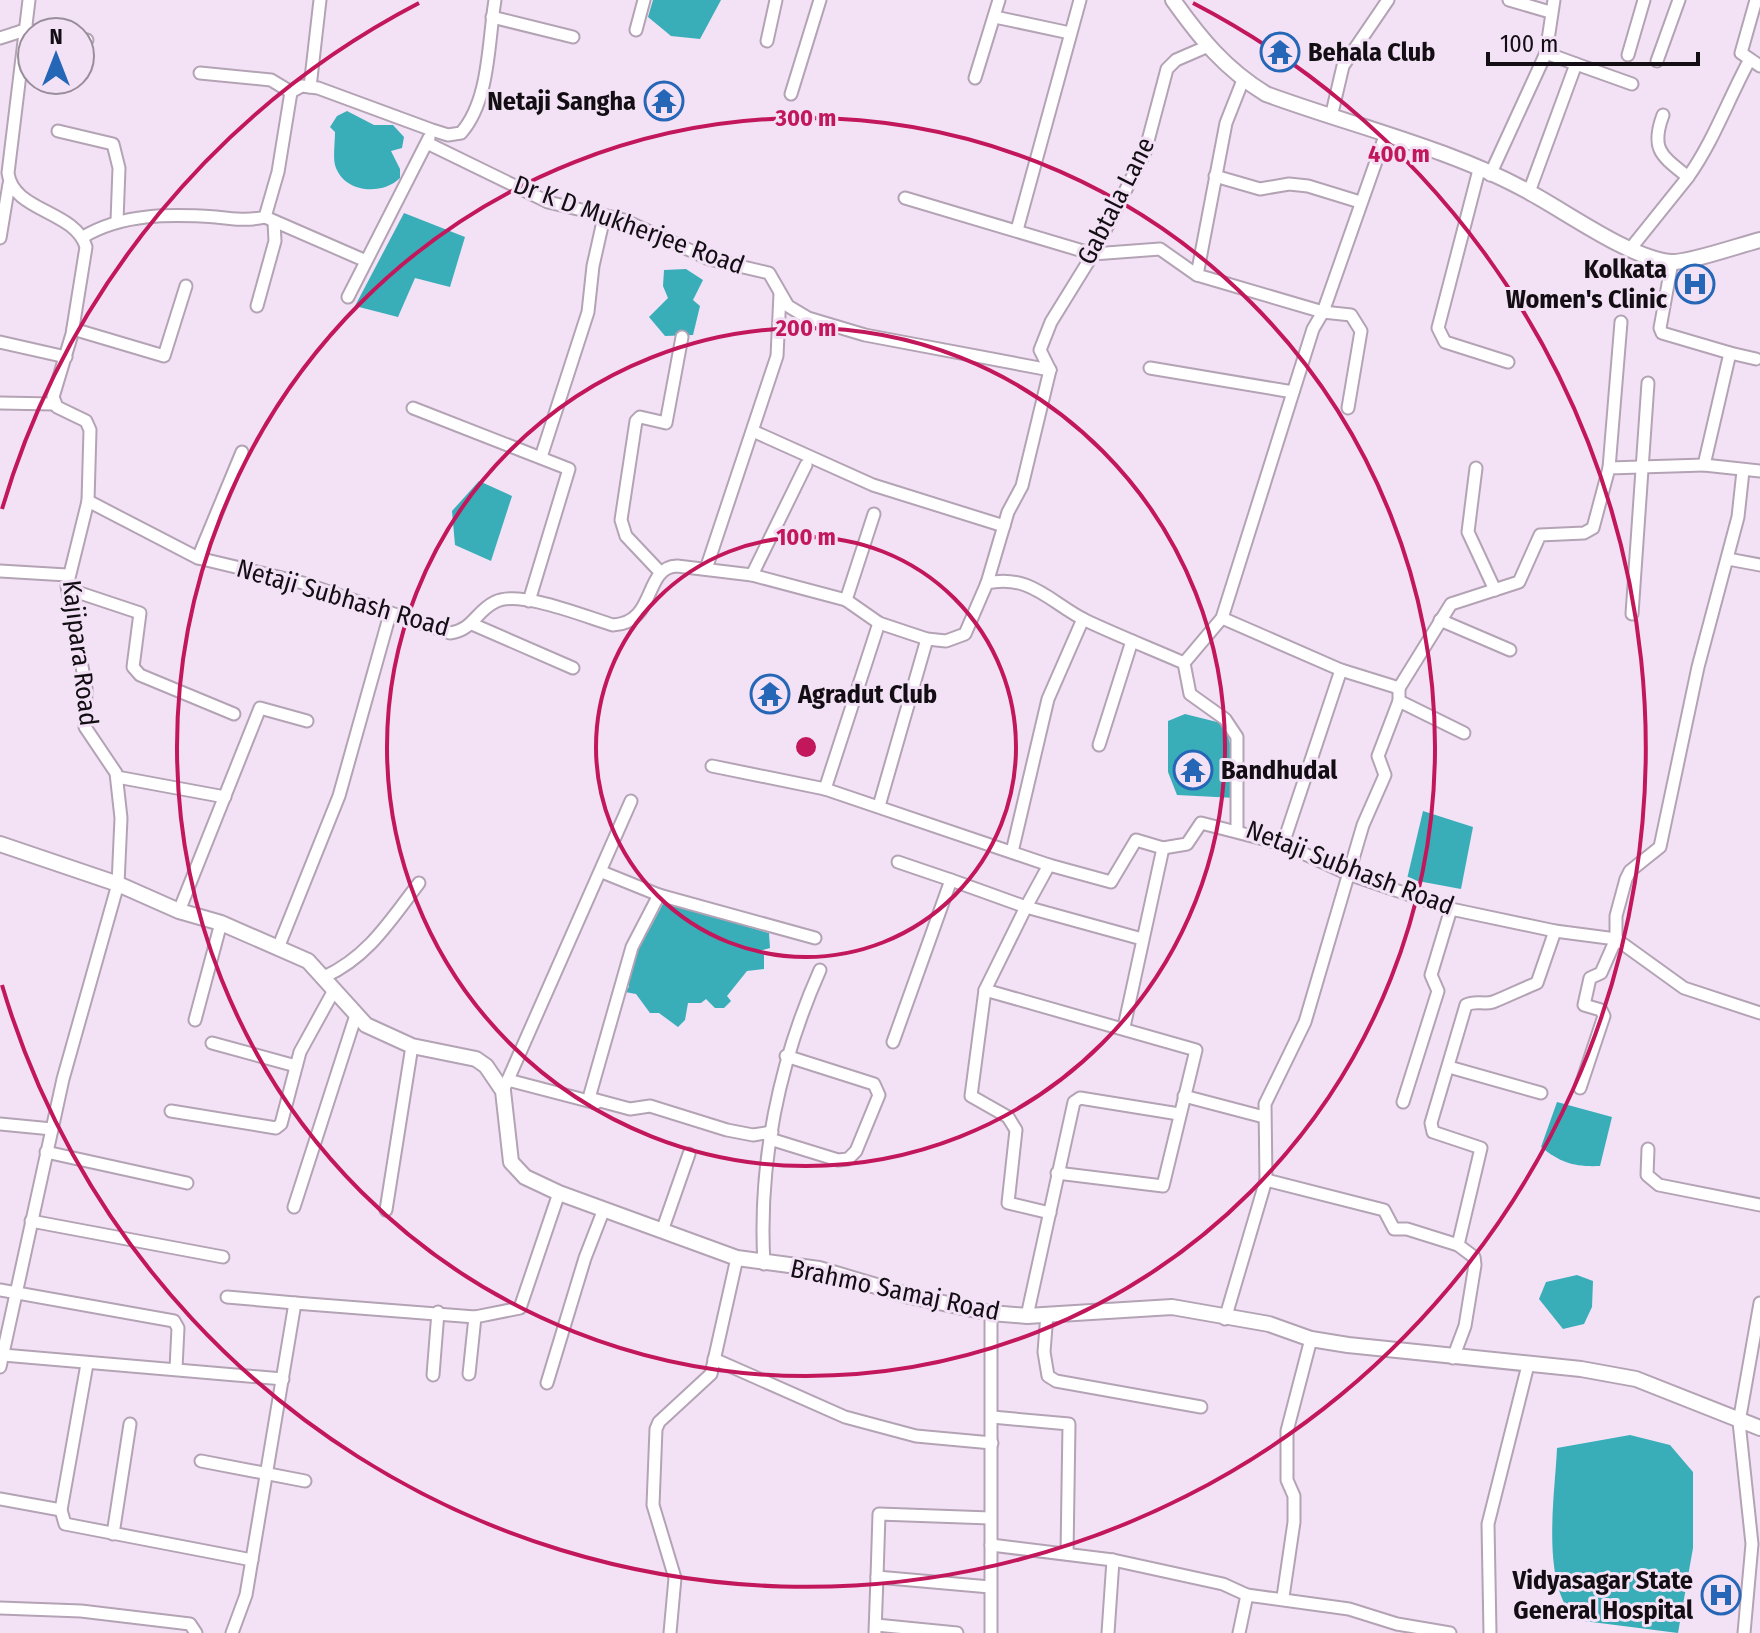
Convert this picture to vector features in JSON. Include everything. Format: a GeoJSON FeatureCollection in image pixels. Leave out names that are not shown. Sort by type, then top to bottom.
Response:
{"type":"FeatureCollection","features":[{"type":"Feature","properties":{"kind":"street"},"geometry":{"type":"LineString","coordinates":[[310,87],[320,0]]}},
{"type":"Feature","properties":{"kind":"street"},"geometry":{"type":"LineString","coordinates":[[291,92],[302,86],[310,87],[448,135],[461,133],[469,125],[485,74],[495,0]]}},
{"type":"Feature","properties":{"kind":"street"},"geometry":{"type":"LineString","coordinates":[[636,30],[644,0]]}},
{"type":"Feature","properties":{"kind":"street"},"geometry":{"type":"LineString","coordinates":[[767,41],[776,0]]}},
{"type":"Feature","properties":{"kind":"street"},"geometry":{"type":"LineString","coordinates":[[791,94],[820,0]]}},
{"type":"Feature","properties":{"kind":"street"},"geometry":{"type":"LineString","coordinates":[[975,78],[999,0]]}},
{"type":"Feature","properties":{"kind":"street"},"geometry":{"type":"LineString","coordinates":[[1017,230],[1080,0]]}},
{"type":"Feature","properties":{"kind":"street"},"geometry":{"type":"LineString","coordinates":[[1173,0],[1206,47],[1243,80],[1266,94],[1484,172],[1529,192],[1558,211],[1631,248],[1672,262],[1760,240]]}},
{"type":"Feature","properties":{"kind":"street"},"geometry":{"type":"LineString","coordinates":[[1331,117],[1343,66],[1388,0]]}},
{"type":"Feature","properties":{"kind":"street"},"geometry":{"type":"LineString","coordinates":[[1508,362],[1445,342],[1438,328],[1484,172],[1546,53],[1552,6],[1509,0]]}},
{"type":"Feature","properties":{"kind":"street"},"geometry":{"type":"LineString","coordinates":[[1628,55],[1644,0]]}},
{"type":"Feature","properties":{"kind":"street"},"geometry":{"type":"LineString","coordinates":[[1657,61],[1679,0]]}},
{"type":"Feature","properties":{"kind":"street"},"geometry":{"type":"LineString","coordinates":[[1631,248],[1705,153],[1720,114],[1755,63],[1741,53],[1756,0]]}},
{"type":"Feature","properties":{"kind":"street"},"geometry":{"type":"LineString","coordinates":[[492,17],[573,37]]}},
{"type":"Feature","properties":{"kind":"street"},"geometry":{"type":"LineString","coordinates":[[995,17],[1070,33]]}},
{"type":"Feature","properties":{"kind":"street","name":"Gabtala Lane"},"geometry":{"type":"LineString","coordinates":[[1050,370],[1040,350],[1051,322],[1093,254],[1145,152],[1167,69],[1176,60],[1206,47]]}},
{"type":"Feature","properties":{"kind":"street"},"geometry":{"type":"LineString","coordinates":[[1546,53],[1632,84]]}},
{"type":"Feature","properties":{"kind":"street"},"geometry":{"type":"LineString","coordinates":[[1529,192],[1576,64]]}},
{"type":"Feature","properties":{"kind":"street"},"geometry":{"type":"LineString","coordinates":[[200,73],[271,80],[291,92]]}},
{"type":"Feature","properties":{"kind":"street"},"geometry":{"type":"LineString","coordinates":[[1197,275],[1231,104],[1243,80]]}},
{"type":"Feature","properties":{"kind":"street"},"geometry":{"type":"LineString","coordinates":[[257,306],[275,241],[270,220],[291,92]]}},
{"type":"Feature","properties":{"kind":"street"},"geometry":{"type":"LineString","coordinates":[[0,238],[18,96]]}},
{"type":"Feature","properties":{"kind":"street"},"geometry":{"type":"LineString","coordinates":[[1663,115],[1656,134],[1660,150],[1688,177]]}},
{"type":"Feature","properties":{"kind":"street"},"geometry":{"type":"LineString","coordinates":[[348,297],[432,130]]}},
{"type":"Feature","properties":{"kind":"street"},"geometry":{"type":"LineString","coordinates":[[58,131],[113,144],[119,168],[117,221]]}},
{"type":"Feature","properties":{"kind":"street"},"geometry":{"type":"LineString","coordinates":[[987,583],[1000,580],[1045,592],[1083,619],[1184,663],[1222,618],[1313,329],[1323,312],[1385,136]]}},
{"type":"Feature","properties":{"kind":"street","name":"Dr K D Mukherjee Road"},"geometry":{"type":"LineString","coordinates":[[427,143],[548,202],[637,225],[709,259],[769,273],[780,294],[799,314],[836,327],[1050,370]]}},
{"type":"Feature","properties":{"kind":"street"},"geometry":{"type":"LineString","coordinates":[[1215,176],[1260,189],[1289,184],[1308,186],[1360,202]]}},
{"type":"Feature","properties":{"kind":"street"},"geometry":{"type":"LineString","coordinates":[[0,403],[54,404],[86,260],[83,237],[74,228],[15,192],[9,184]]}},
{"type":"Feature","properties":{"kind":"street"},"geometry":{"type":"LineString","coordinates":[[905,198],[1093,254],[1160,249],[1197,275],[1323,312],[1351,315],[1361,331],[1348,408]]}},
{"type":"Feature","properties":{"kind":"street"},"geometry":{"type":"LineString","coordinates":[[83,237],[117,221],[188,217],[270,220],[366,261]]}},
{"type":"Feature","properties":{"kind":"street"},"geometry":{"type":"LineString","coordinates":[[541,457],[588,312],[593,266],[604,217]]}},
{"type":"Feature","properties":{"kind":"street"},"geometry":{"type":"LineString","coordinates":[[1672,262],[1660,328],[1662,333],[1756,359]]}},
{"type":"Feature","properties":{"kind":"street"},"geometry":{"type":"LineString","coordinates":[[73,329],[164,356],[186,286]]}},
{"type":"Feature","properties":{"kind":"street"},"geometry":{"type":"LineString","coordinates":[[706,569],[755,432],[777,356],[780,294]]}},
{"type":"Feature","properties":{"kind":"street"},"geometry":{"type":"LineString","coordinates":[[1225,1319],[1266,1180],[1264,1117],[1277,1075],[1305,1022],[1363,825],[1385,775],[1378,756],[1399,701],[1399,688],[1445,609],[1457,600],[1519,582],[1540,535],[1584,533],[1593,528],[1609,468],[1621,322]]}},
{"type":"Feature","properties":{"kind":"street"},"geometry":{"type":"LineString","coordinates":[[682,337],[666,423],[640,417],[636,421],[621,520],[626,536],[661,573],[669,566],[752,575],[846,600],[879,623],[927,639],[946,641],[965,634],[987,583],[1004,526],[1022,486],[1050,370]]}},
{"type":"Feature","properties":{"kind":"street"},"geometry":{"type":"LineString","coordinates":[[0,342],[66,357]]}},
{"type":"Feature","properties":{"kind":"street"},"geometry":{"type":"LineString","coordinates":[[1704,465],[1730,353]]}},
{"type":"Feature","properties":{"kind":"street"},"geometry":{"type":"LineString","coordinates":[[1150,368],[1293,392]]}},
{"type":"Feature","properties":{"kind":"street"},"geometry":{"type":"LineString","coordinates":[[1632,614],[1648,383]]}},
{"type":"Feature","properties":{"kind":"street","name":"Kajipara Road"},"geometry":{"type":"LineString","coordinates":[[2,1355],[46,1152],[83,1003],[118,884],[121,818],[117,777],[112,762],[85,727],[86,688],[67,575],[88,501],[89,425],[54,404]]}},
{"type":"Feature","properties":{"kind":"street"},"geometry":{"type":"LineString","coordinates":[[413,408],[569,469],[529,601]]}},
{"type":"Feature","properties":{"kind":"street"},"geometry":{"type":"LineString","coordinates":[[755,432],[873,485],[1004,526]]}},
{"type":"Feature","properties":{"kind":"street"},"geometry":{"type":"LineString","coordinates":[[198,558],[242,452]]}},
{"type":"Feature","properties":{"kind":"street"},"geometry":{"type":"LineString","coordinates":[[752,575],[806,465]]}},
{"type":"Feature","properties":{"kind":"street"},"geometry":{"type":"LineString","coordinates":[[1609,468],[1704,465],[1760,471]]}},
{"type":"Feature","properties":{"kind":"street"},"geometry":{"type":"LineString","coordinates":[[1476,468],[1468,532],[1495,590]]}},
{"type":"Feature","properties":{"kind":"street"},"geometry":{"type":"LineString","coordinates":[[1580,1088],[1604,1016],[1601,1010],[1584,1005],[1583,1001],[1590,978],[1601,973],[1616,939],[1616,916],[1630,871],[1660,847],[1698,667],[1738,517],[1743,471]]}},
{"type":"Feature","properties":{"kind":"street","name":"Netaji Subhash Road"},"geometry":{"type":"LineString","coordinates":[[88,501],[198,558],[303,583],[450,633],[464,631],[497,600],[529,601],[613,625],[625,624],[640,614],[661,573]]}},
{"type":"Feature","properties":{"kind":"street"},"geometry":{"type":"LineString","coordinates":[[846,600],[874,514]]}},
{"type":"Feature","properties":{"kind":"street"},"geometry":{"type":"LineString","coordinates":[[1728,559],[1760,565]]}},
{"type":"Feature","properties":{"kind":"street"},"geometry":{"type":"LineString","coordinates":[[0,571],[67,575]]}},
{"type":"Feature","properties":{"kind":"street"},"geometry":{"type":"LineString","coordinates":[[68,589],[140,613],[133,667],[140,675],[234,714]]}},
{"type":"Feature","properties":{"kind":"street"},"geometry":{"type":"LineString","coordinates":[[278,948],[339,796],[390,614]]}},
{"type":"Feature","properties":{"kind":"street"},"geometry":{"type":"LineString","coordinates":[[1222,618],[1341,670],[1399,688]]}},
{"type":"Feature","properties":{"kind":"street"},"geometry":{"type":"LineString","coordinates":[[1012,852],[1048,699],[1083,619]]}},
{"type":"Feature","properties":{"kind":"street"},"geometry":{"type":"LineString","coordinates":[[1440,620],[1510,650]]}},
{"type":"Feature","properties":{"kind":"street"},"geometry":{"type":"LineString","coordinates":[[825,789],[879,623]]}},
{"type":"Feature","properties":{"kind":"street"},"geometry":{"type":"LineString","coordinates":[[472,624],[573,668]]}},
{"type":"Feature","properties":{"kind":"street"},"geometry":{"type":"LineString","coordinates":[[879,806],[927,639]]}},
{"type":"Feature","properties":{"kind":"street"},"geometry":{"type":"LineString","coordinates":[[1099,745],[1132,641]]}},
{"type":"Feature","properties":{"kind":"street","name":"Netaji Subhash Road"},"geometry":{"type":"LineString","coordinates":[[1184,663],[1190,694],[1225,719],[1237,737],[1237,830],[1283,844],[1348,874],[1451,909],[1555,931],[1616,939],[1684,988],[1760,1013]]}},
{"type":"Feature","properties":{"kind":"street"},"geometry":{"type":"LineString","coordinates":[[1283,844],[1341,670]]}},
{"type":"Feature","properties":{"kind":"street"},"geometry":{"type":"LineString","coordinates":[[1399,701],[1464,733]]}},
{"type":"Feature","properties":{"kind":"street"},"geometry":{"type":"LineString","coordinates":[[179,911],[260,708],[307,721]]}},
{"type":"Feature","properties":{"kind":"street"},"geometry":{"type":"LineString","coordinates":[[712,766],[825,789],[1049,865],[1111,882],[1136,840],[1163,848],[1192,842],[1196,826],[1201,823],[1237,830]]}},
{"type":"Feature","properties":{"kind":"street"},"geometry":{"type":"LineString","coordinates":[[117,777],[225,797]]}},
{"type":"Feature","properties":{"kind":"street"},"geometry":{"type":"LineString","coordinates":[[505,1086],[631,801]]}},
{"type":"Feature","properties":{"kind":"street"},"geometry":{"type":"LineString","coordinates":[[0,844],[118,884],[179,911],[221,923],[308,961],[356,1015],[384,1035],[412,1046],[476,1059],[505,1086],[601,1105],[626,1115]]}},
{"type":"Feature","properties":{"kind":"street"},"geometry":{"type":"LineString","coordinates":[[1124,1027],[1163,848]]}},
{"type":"Feature","properties":{"kind":"street"},"geometry":{"type":"LineString","coordinates":[[898,862],[1026,907],[1142,939]]}},
{"type":"Feature","properties":{"kind":"street"},"geometry":{"type":"LineString","coordinates":[[1049,865],[985,990],[971,1096],[1008,1117],[1016,1130],[1008,1203],[1050,1213]]}},
{"type":"Feature","properties":{"kind":"street"},"geometry":{"type":"LineString","coordinates":[[602,872],[659,895],[815,938]]}},
{"type":"Feature","properties":{"kind":"street"},"geometry":{"type":"LineString","coordinates":[[893,1042],[951,880]]}},
{"type":"Feature","properties":{"kind":"street"},"geometry":{"type":"LineString","coordinates":[[324,977],[367,952],[419,883]]}},
{"type":"Feature","properties":{"kind":"street"},"geometry":{"type":"LineString","coordinates":[[659,895],[632,947],[589,1098],[630,1109],[650,1106],[727,1130],[771,1136],[838,1160],[848,1159],[856,1151],[879,1095],[874,1084],[786,1056]]}},
{"type":"Feature","properties":{"kind":"street"},"geometry":{"type":"LineString","coordinates":[[1403,1102],[1438,991],[1431,975],[1451,909]]}},
{"type":"Feature","properties":{"kind":"street"},"geometry":{"type":"LineString","coordinates":[[195,1020],[221,923]]}},
{"type":"Feature","properties":{"kind":"street"},"geometry":{"type":"LineString","coordinates":[[1458,1245],[1482,1154],[1476,1144],[1433,1132],[1431,1123],[1466,1005],[1472,1001],[1490,1003],[1516,989],[1537,983],[1555,931]]}},
{"type":"Feature","properties":{"kind":"street"},"geometry":{"type":"LineString","coordinates":[[764,1264],[763,1183],[786,1056],[820,970]]}},
{"type":"Feature","properties":{"kind":"street"},"geometry":{"type":"LineString","coordinates":[[985,990],[1124,1027],[1196,1050],[1163,1186],[1057,1173]]}},
{"type":"Feature","properties":{"kind":"street"},"geometry":{"type":"LineString","coordinates":[[171,1111],[276,1128],[281,1124],[296,1066],[310,1031],[333,992]]}},
{"type":"Feature","properties":{"kind":"street"},"geometry":{"type":"LineString","coordinates":[[294,1207],[356,1015]]}},
{"type":"Feature","properties":{"kind":"street"},"geometry":{"type":"LineString","coordinates":[[212,1043],[296,1066]]}},
{"type":"Feature","properties":{"kind":"street"},"geometry":{"type":"LineString","coordinates":[[386,1210],[412,1046]]}},
{"type":"Feature","properties":{"kind":"street"},"geometry":{"type":"LineString","coordinates":[[1449,1067],[1541,1093]]}},
{"type":"Feature","properties":{"kind":"street","name":"Brahmo Samaj Road"},"geometry":{"type":"LineString","coordinates":[[505,1086],[511,1162],[525,1177],[559,1193],[737,1258],[819,1269],[910,1296],[991,1313],[1027,1316],[1172,1307],[1225,1319],[1269,1324],[1311,1339],[1636,1379],[1760,1428]]}},
{"type":"Feature","properties":{"kind":"street"},"geometry":{"type":"LineString","coordinates":[[1184,1096],[1264,1117]]}},
{"type":"Feature","properties":{"kind":"street"},"geometry":{"type":"LineString","coordinates":[[1027,1316],[1070,1107],[1080,1098],[1179,1114]]}},
{"type":"Feature","properties":{"kind":"street"},"geometry":{"type":"LineString","coordinates":[[0,1124],[52,1129]]}},
{"type":"Feature","properties":{"kind":"street"},"geometry":{"type":"LineString","coordinates":[[1648,1149],[1647,1175],[1652,1182],[1760,1205]]}},
{"type":"Feature","properties":{"kind":"street"},"geometry":{"type":"LineString","coordinates":[[46,1152],[187,1183]]}},
{"type":"Feature","properties":{"kind":"street"},"geometry":{"type":"LineString","coordinates":[[662,1231],[689,1154]]}},
{"type":"Feature","properties":{"kind":"street"},"geometry":{"type":"LineString","coordinates":[[1266,1180],[1384,1210],[1394,1229],[1407,1229],[1458,1245],[1474,1257],[1465,1326],[1453,1358]]}},
{"type":"Feature","properties":{"kind":"street"},"geometry":{"type":"LineString","coordinates":[[227,1297],[475,1317],[520,1308],[559,1193]]}},
{"type":"Feature","properties":{"kind":"street"},"geometry":{"type":"LineString","coordinates":[[547,1383],[580,1272],[604,1209]]}},
{"type":"Feature","properties":{"kind":"street"},"geometry":{"type":"LineString","coordinates":[[31,1221],[223,1257]]}},
{"type":"Feature","properties":{"kind":"street"},"geometry":{"type":"LineString","coordinates":[[670,1633],[675,1578],[653,1505],[656,1429],[659,1422],[711,1374],[737,1258]]}},
{"type":"Feature","properties":{"kind":"street"},"geometry":{"type":"LineString","coordinates":[[0,1290],[174,1321],[178,1328],[176,1368]]}},
{"type":"Feature","properties":{"kind":"street"},"geometry":{"type":"LineString","coordinates":[[232,1633],[246,1595],[295,1303]]}},
{"type":"Feature","properties":{"kind":"street"},"geometry":{"type":"LineString","coordinates":[[1744,1633],[1756,1545],[1739,1422],[1760,1303]]}},
{"type":"Feature","properties":{"kind":"street"},"geometry":{"type":"LineString","coordinates":[[433,1375],[438,1312]]}},
{"type":"Feature","properties":{"kind":"street"},"geometry":{"type":"LineString","coordinates":[[991,1313],[991,1633]]}},
{"type":"Feature","properties":{"kind":"street"},"geometry":{"type":"LineString","coordinates":[[1047,1314],[1044,1352],[1048,1376],[1056,1381],[1201,1407]]}},
{"type":"Feature","properties":{"kind":"street"},"geometry":{"type":"LineString","coordinates":[[469,1374],[475,1317]]}},
{"type":"Feature","properties":{"kind":"street"},"geometry":{"type":"LineString","coordinates":[[1283,1597],[1294,1522],[1294,1496],[1287,1480],[1287,1431],[1311,1339]]}},
{"type":"Feature","properties":{"kind":"street"},"geometry":{"type":"LineString","coordinates":[[2,1355],[283,1379]]}},
{"type":"Feature","properties":{"kind":"street"},"geometry":{"type":"LineString","coordinates":[[714,1359],[845,1417],[916,1436],[992,1443]]}},
{"type":"Feature","properties":{"kind":"street"},"geometry":{"type":"LineString","coordinates":[[87,1364],[61,1510],[65,1524],[252,1560]]}},
{"type":"Feature","properties":{"kind":"street"},"geometry":{"type":"LineString","coordinates":[[1490,1633],[1488,1524],[1528,1365]]}},
{"type":"Feature","properties":{"kind":"street"},"geometry":{"type":"LineString","coordinates":[[992,1417],[1069,1424],[1067,1554]]}},
{"type":"Feature","properties":{"kind":"street"},"geometry":{"type":"LineString","coordinates":[[113,1534],[130,1424]]}},
{"type":"Feature","properties":{"kind":"street"},"geometry":{"type":"LineString","coordinates":[[201,1461],[268,1471],[305,1481]]}},
{"type":"Feature","properties":{"kind":"street"},"geometry":{"type":"LineString","coordinates":[[0,1499],[61,1510]]}},
{"type":"Feature","properties":{"kind":"street"},"geometry":{"type":"LineString","coordinates":[[957,1633],[876,1629],[879,1514],[990,1518]]}},
{"type":"Feature","properties":{"kind":"street"},"geometry":{"type":"LineString","coordinates":[[991,1545],[1113,1560],[1223,1584],[1247,1595],[1283,1597],[1349,1609],[1396,1628],[1450,1633]]}},
{"type":"Feature","properties":{"kind":"street"},"geometry":{"type":"LineString","coordinates":[[1108,1633],[1113,1560]]}},
{"type":"Feature","properties":{"kind":"street"},"geometry":{"type":"LineString","coordinates":[[877,1577],[990,1587]]}},
{"type":"Feature","properties":{"kind":"street"},"geometry":{"type":"LineString","coordinates":[[1239,1633],[1247,1595]]}},
{"type":"Feature","properties":{"kind":"street"},"geometry":{"type":"LineString","coordinates":[[0,1608],[81,1611],[190,1624],[196,1633]]}},
{"type":"Feature","properties":{"kind":"water"},"geometry":{"type":"Polygon","coordinates":[[[653,0],[721,0],[700,39],[671,36],[648,17],[653,0]]]}},
{"type":"Feature","properties":{"kind":"water"},"geometry":{"type":"Polygon","coordinates":[[[347,111],[374,125],[393,125],[404,137],[402,148],[391,151],[400,169],[400,178],[392,184],[364,189],[354,186],[339,174],[334,161],[335,132],[330,127],[337,116],[347,111]]]}},
{"type":"Feature","properties":{"kind":"water"},"geometry":{"type":"Polygon","coordinates":[[[404,213],[465,237],[450,287],[415,278],[398,317],[355,306],[404,213]]]}},
{"type":"Feature","properties":{"kind":"water"},"geometry":{"type":"Polygon","coordinates":[[[686,269],[703,280],[693,300],[700,306],[693,335],[665,336],[649,317],[668,298],[663,286],[664,270],[686,269]]]}},
{"type":"Feature","properties":{"kind":"water"},"geometry":{"type":"Polygon","coordinates":[[[479,481],[512,496],[491,561],[455,545],[452,511],[479,481]]]}},
{"type":"Feature","properties":{"kind":"water"},"geometry":{"type":"Polygon","coordinates":[[[1185,714],[1225,724],[1234,760],[1236,798],[1177,795],[1168,772],[1168,721],[1185,714]]]}},
{"type":"Feature","properties":{"kind":"water"},"geometry":{"type":"Polygon","coordinates":[[[1423,811],[1473,827],[1461,889],[1407,879],[1423,811]]]}},
{"type":"Feature","properties":{"kind":"water"},"geometry":{"type":"Polygon","coordinates":[[[664,902],[769,933],[770,948],[759,951],[764,955],[764,969],[747,971],[727,996],[731,1001],[724,1008],[715,1008],[706,999],[701,1003],[688,1003],[685,1020],[678,1027],[659,1013],[650,1013],[636,994],[625,992],[629,987],[629,969],[634,964],[634,946],[648,932],[664,902]]]}},
{"type":"Feature","properties":{"kind":"water"},"geometry":{"type":"Polygon","coordinates":[[[1557,1102],[1612,1117],[1600,1166],[1568,1163],[1541,1147],[1557,1102]]]}},
{"type":"Feature","properties":{"kind":"water"},"geometry":{"type":"Polygon","coordinates":[[[1577,1275],[1593,1281],[1592,1307],[1584,1324],[1563,1329],[1539,1299],[1546,1282],[1577,1275]]]}},
{"type":"Feature","properties":{"kind":"water"},"geometry":{"type":"Polygon","coordinates":[[[1630,1435],[1670,1445],[1693,1472],[1693,1548],[1678,1633],[1576,1620],[1565,1604],[1558,1585],[1552,1538],[1557,1448],[1630,1435]]]}},
{"type":"Feature","properties":{"kind":"place","name":"Behala Club"},"geometry":{"type":"Point","coordinates":[1280,52]}},
{"type":"Feature","properties":{"kind":"place","name":"Netaji Sangha"},"geometry":{"type":"Point","coordinates":[664,101]}},
{"type":"Feature","properties":{"kind":"place","name":"Kolkata Women's Clinic"},"geometry":{"type":"Point","coordinates":[1695,284]}},
{"type":"Feature","properties":{"kind":"place","name":"Agradut Club"},"geometry":{"type":"Point","coordinates":[770,694]}},
{"type":"Feature","properties":{"kind":"place","name":"Bandhudal"},"geometry":{"type":"Point","coordinates":[1193,770]}},
{"type":"Feature","properties":{"kind":"place","name":"Vidyasagar State General Hospital"},"geometry":{"type":"Point","coordinates":[1721,1595]}}]}
